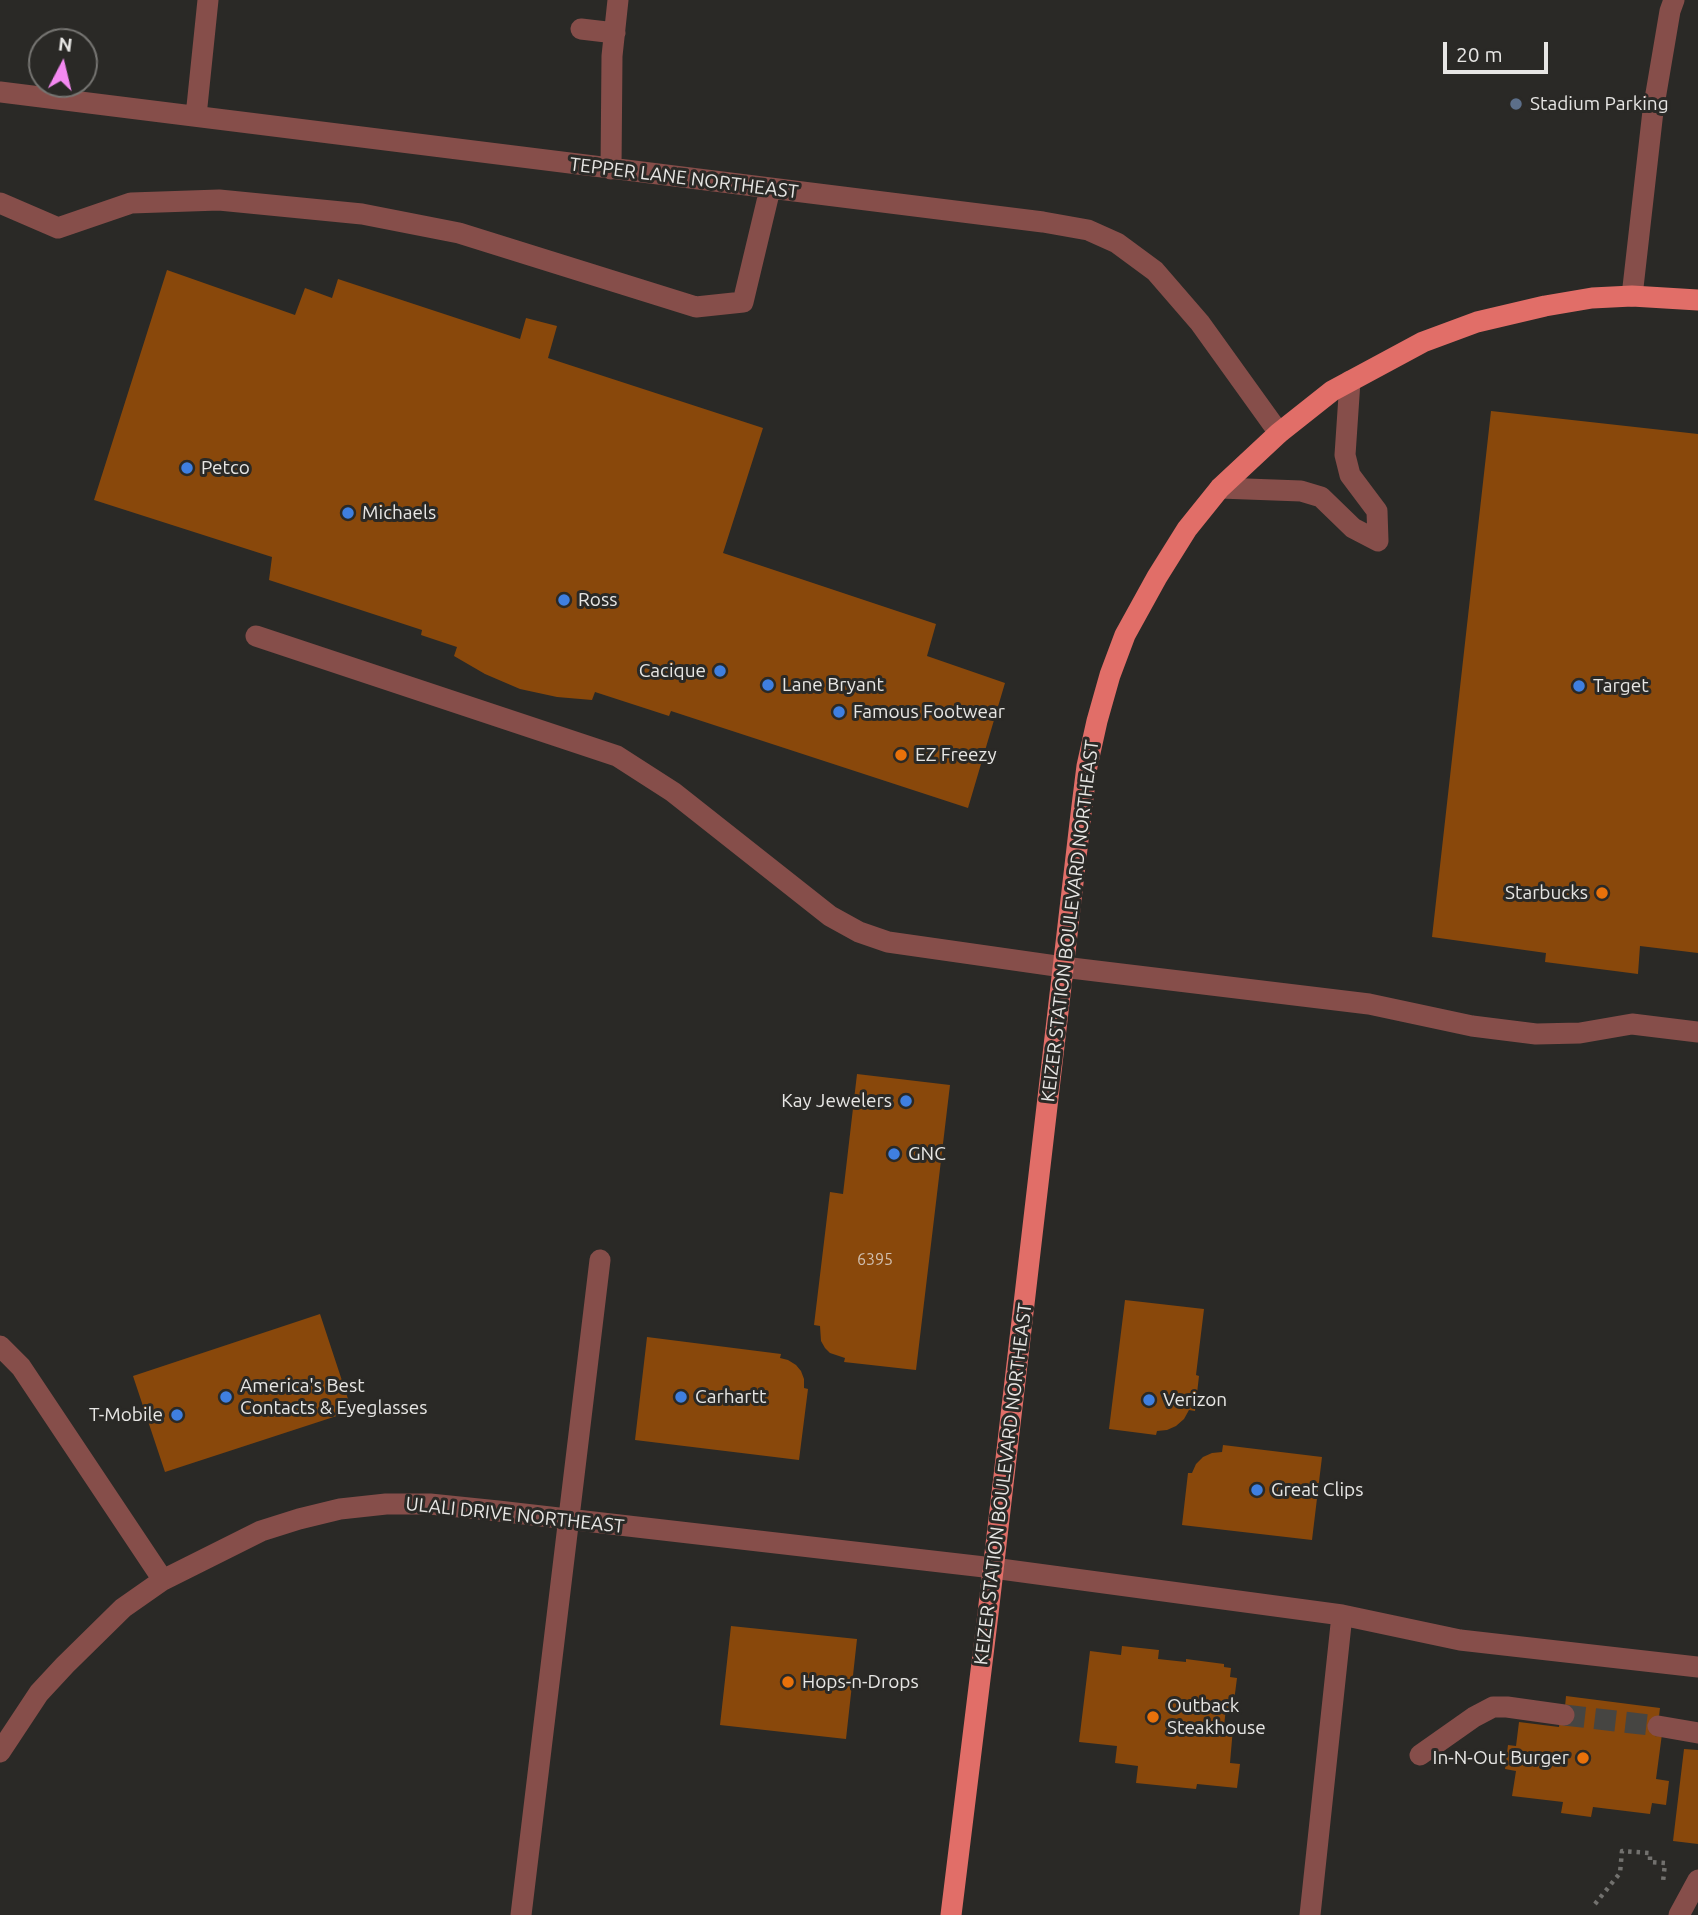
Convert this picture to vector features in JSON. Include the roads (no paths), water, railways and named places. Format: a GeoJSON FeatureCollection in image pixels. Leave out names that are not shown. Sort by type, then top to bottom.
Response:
{"type":"FeatureCollection","features":[{"type":"Feature","properties":{"kind":"main road","name":"KEIZER STATION BOULEVARD NORTHEAST"},"geometry":{"type":"LineString","coordinates":[[951,1915],[1087,766],[1110,674],[1125,635],[1187,529],[1220,488],[1279,433],[1332,391],[1423,342],[1477,322],[1580,300],[1632,296],[1698,300]]}},
{"type":"Feature","properties":{"kind":"street"},"geometry":{"type":"LineString","coordinates":[[196,116],[208,0]]}},
{"type":"Feature","properties":{"kind":"street"},"geometry":{"type":"LineString","coordinates":[[611,169],[612,57],[618,0]]}},
{"type":"Feature","properties":{"kind":"street"},"geometry":{"type":"LineString","coordinates":[[1632,296],[1653,111],[1674,0]]}},
{"type":"Feature","properties":{"kind":"street"},"geometry":{"type":"LineString","coordinates":[[580,29],[615,33]]}},
{"type":"Feature","properties":{"kind":"street","name":"TEPPER LANE NORTHEAST"},"geometry":{"type":"LineString","coordinates":[[0,92],[1043,222],[1088,230],[1117,243],[1155,271],[1200,323],[1279,433]]}},
{"type":"Feature","properties":{"kind":"street"},"geometry":{"type":"LineString","coordinates":[[0,203],[58,228],[131,204],[219,200],[362,214],[459,233],[696,307],[743,302],[770,189]]}},
{"type":"Feature","properties":{"kind":"street"},"geometry":{"type":"LineString","coordinates":[[1220,488],[1301,491],[1321,497],[1353,528],[1378,541],[1377,510],[1350,475],[1345,454],[1350,381]]}},
{"type":"Feature","properties":{"kind":"street"},"geometry":{"type":"LineString","coordinates":[[256,636],[617,756],[673,792],[830,916],[859,932],[888,942],[1063,967],[1369,1004],[1472,1026],[1536,1034],[1580,1033],[1632,1024],[1698,1032]]}},
{"type":"Feature","properties":{"kind":"street"},"geometry":{"type":"LineString","coordinates":[[521,1915],[600,1260]]}},
{"type":"Feature","properties":{"kind":"street"},"geometry":{"type":"LineString","coordinates":[[0,1346],[21,1367],[163,1580]]}},
{"type":"Feature","properties":{"kind":"street","name":"ULALI DRIVE NORTHEAST"},"geometry":{"type":"LineString","coordinates":[[0,1752],[39,1693],[65,1665],[123,1608],[163,1580],[261,1531],[340,1509],[386,1504],[430,1504],[993,1568],[1342,1615],[1460,1640],[1698,1668]]}},
{"type":"Feature","properties":{"kind":"street"},"geometry":{"type":"LineString","coordinates":[[1310,1915],[1342,1615]]}},
{"type":"Feature","properties":{"kind":"street"},"geometry":{"type":"LineString","coordinates":[[1420,1755],[1493,1707],[1564,1715]]}},
{"type":"Feature","properties":{"kind":"street"},"geometry":{"type":"LineString","coordinates":[[1658,1726],[1698,1733]]}},
{"type":"Feature","properties":{"kind":"street"},"geometry":{"type":"LineString","coordinates":[[1679,1915],[1698,1880]]}},
{"type":"Feature","properties":{"kind":"tunnel"},"geometry":{"type":"LineString","coordinates":[[1564,1715],[1658,1726]]}},
{"type":"Feature","properties":{"kind":"place","name":"Stadium Parking"},"geometry":{"type":"Point","coordinates":[1516,104]}},
{"type":"Feature","properties":{"kind":"place","name":"Petco"},"geometry":{"type":"Point","coordinates":[187,468]}},
{"type":"Feature","properties":{"kind":"place","name":"Michaels"},"geometry":{"type":"Point","coordinates":[348,513]}},
{"type":"Feature","properties":{"kind":"place","name":"Ross"},"geometry":{"type":"Point","coordinates":[564,600]}},
{"type":"Feature","properties":{"kind":"place","name":"Cacique"},"geometry":{"type":"Point","coordinates":[720,671]}},
{"type":"Feature","properties":{"kind":"place","name":"Lane Bryant"},"geometry":{"type":"Point","coordinates":[768,685]}},
{"type":"Feature","properties":{"kind":"place","name":"Target"},"geometry":{"type":"Point","coordinates":[1579,686]}},
{"type":"Feature","properties":{"kind":"place","name":"Famous Footwear"},"geometry":{"type":"Point","coordinates":[839,712]}},
{"type":"Feature","properties":{"kind":"place","name":"EZ Freezy"},"geometry":{"type":"Point","coordinates":[901,755]}},
{"type":"Feature","properties":{"kind":"place","name":"Starbucks"},"geometry":{"type":"Point","coordinates":[1602,893]}},
{"type":"Feature","properties":{"kind":"place","name":"Kay Jewelers"},"geometry":{"type":"Point","coordinates":[906,1101]}},
{"type":"Feature","properties":{"kind":"place","name":"GNC"},"geometry":{"type":"Point","coordinates":[894,1154]}},
{"type":"Feature","properties":{"kind":"place","name":"America's Best Contacts & Eyeglasses"},"geometry":{"type":"Point","coordinates":[226,1397]}},
{"type":"Feature","properties":{"kind":"place","name":"Carhartt"},"geometry":{"type":"Point","coordinates":[681,1397]}},
{"type":"Feature","properties":{"kind":"place","name":"Verizon"},"geometry":{"type":"Point","coordinates":[1149,1400]}},
{"type":"Feature","properties":{"kind":"place","name":"T-Mobile"},"geometry":{"type":"Point","coordinates":[177,1415]}},
{"type":"Feature","properties":{"kind":"place","name":"Great Clips"},"geometry":{"type":"Point","coordinates":[1257,1490]}},
{"type":"Feature","properties":{"kind":"place","name":"Hops-n-Drops"},"geometry":{"type":"Point","coordinates":[788,1682]}},
{"type":"Feature","properties":{"kind":"place","name":"Outback Steakhouse"},"geometry":{"type":"Point","coordinates":[1153,1717]}},
{"type":"Feature","properties":{"kind":"place","name":"In-N-Out Burger"},"geometry":{"type":"Point","coordinates":[1583,1758]}}]}
